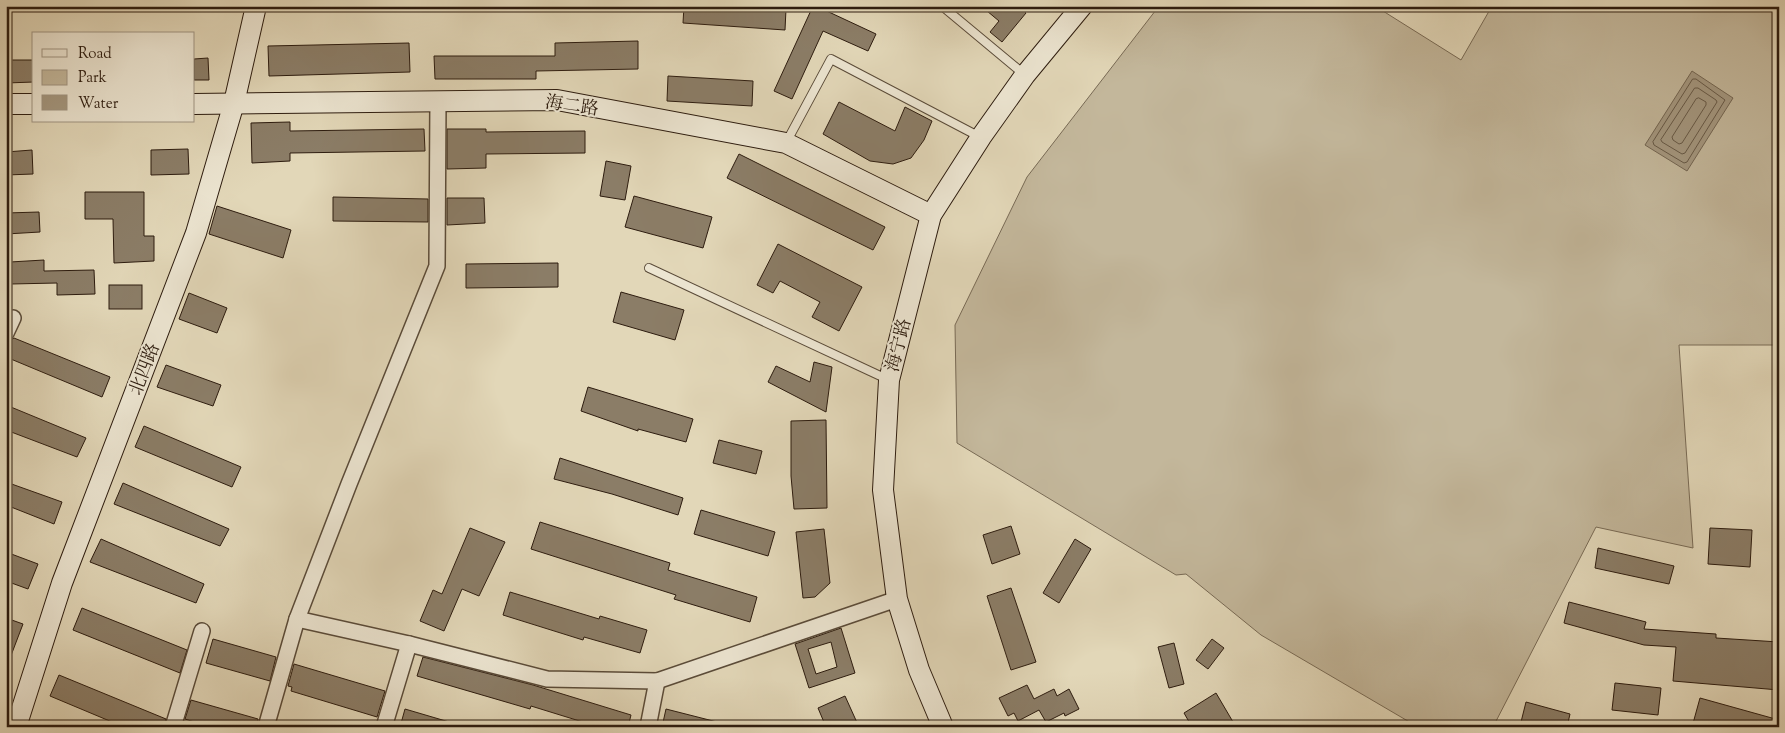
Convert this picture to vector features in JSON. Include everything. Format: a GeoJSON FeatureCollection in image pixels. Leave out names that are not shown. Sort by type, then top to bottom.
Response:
{"type":"FeatureCollection","features":[{"type":"Feature","properties":{"kind":"street","name":"北四路"},"geometry":{"type":"LineString","coordinates":[[16,727],[62,583],[196,233],[234,104],[256,6]]}},
{"type":"Feature","properties":{"kind":"street","name":"海宁路"},"geometry":{"type":"LineString","coordinates":[[942,727],[918,670],[897,599],[883,490],[889,380],[930,215],[981,137],[1025,75],[1082,6]]}},
{"type":"Feature","properties":{"kind":"street"},"geometry":{"type":"LineString","coordinates":[[266,727],[297,619],[352,475],[437,266],[438,100]]}},
{"type":"Feature","properties":{"kind":"street","name":"海二路"},"geometry":{"type":"LineString","coordinates":[[195,104],[557,100],[786,143],[930,215]]}},
{"type":"Feature","properties":{"kind":"street"},"geometry":{"type":"LineString","coordinates":[[6,104],[32,104]]}},
{"type":"Feature","properties":{"kind":"street"},"geometry":{"type":"LineString","coordinates":[[6,333],[13,318]]}},
{"type":"Feature","properties":{"kind":"street"},"geometry":{"type":"LineString","coordinates":[[297,619],[409,644],[547,679],[657,681],[897,599]]}},
{"type":"Feature","properties":{"kind":"street"},"geometry":{"type":"LineString","coordinates":[[173,727],[202,631]]}},
{"type":"Feature","properties":{"kind":"street"},"geometry":{"type":"LineString","coordinates":[[384,727],[409,644]]}},
{"type":"Feature","properties":{"kind":"street"},"geometry":{"type":"LineString","coordinates":[[648,727],[657,681]]}},
{"type":"Feature","properties":{"kind":"lane"},"geometry":{"type":"LineString","coordinates":[[942,6],[1025,75]]}},
{"type":"Feature","properties":{"kind":"lane"},"geometry":{"type":"LineString","coordinates":[[786,143],[831,59],[981,137]]}},
{"type":"Feature","properties":{"kind":"lane"},"geometry":{"type":"LineString","coordinates":[[649,268],[889,380]]}},
{"type":"Feature","properties":{"kind":"green space"},"geometry":{"type":"Polygon","coordinates":[[[1159,6],[1375,6],[1461,60],[1492,6],[1779,6],[1779,345],[1679,345],[1693,548],[1596,527],[1493,727],[1418,727],[1261,635],[1186,574],[1176,575],[957,443],[955,325],[1027,177],[1159,6]]]}},
{"type":"Feature","properties":{"kind":"water"},"geometry":{"type":"Polygon","coordinates":[[[1692,71],[1733,98],[1687,171],[1645,145],[1692,71]]]}},
{"type":"Feature","properties":{"kind":"building"},"geometry":{"type":"Polygon","coordinates":[[[684,6],[756,6],[786,9],[785,30],[683,23],[684,6]]]}},
{"type":"Feature","properties":{"kind":"building"},"geometry":{"type":"Polygon","coordinates":[[[813,6],[876,34],[868,51],[823,31],[792,99],[774,91],[813,6]]]}},
{"type":"Feature","properties":{"kind":"building"},"geometry":{"type":"Polygon","coordinates":[[[981,6],[1019,6],[1026,13],[1002,42],[990,32],[999,21],[981,6]]]}},
{"type":"Feature","properties":{"kind":"building"},"geometry":{"type":"Polygon","coordinates":[[[638,41],[638,69],[536,71],[536,79],[435,79],[434,56],[555,56],[555,43],[638,41]]]}},
{"type":"Feature","properties":{"kind":"building"},"geometry":{"type":"Polygon","coordinates":[[[409,43],[410,72],[269,76],[268,46],[409,43]]]}},
{"type":"Feature","properties":{"kind":"building"},"geometry":{"type":"Polygon","coordinates":[[[208,58],[209,80],[195,80],[195,59],[208,58]]]}},
{"type":"Feature","properties":{"kind":"building"},"geometry":{"type":"Polygon","coordinates":[[[6,60],[32,60],[32,82],[6,83],[6,60]]]}},
{"type":"Feature","properties":{"kind":"building"},"geometry":{"type":"Polygon","coordinates":[[[668,76],[753,81],[752,106],[667,101],[668,76]]]}},
{"type":"Feature","properties":{"kind":"building"},"geometry":{"type":"Polygon","coordinates":[[[839,102],[895,131],[905,107],[932,121],[924,140],[911,158],[893,164],[870,161],[823,134],[839,102]]]}},
{"type":"Feature","properties":{"kind":"building"},"geometry":{"type":"Polygon","coordinates":[[[290,122],[290,131],[424,129],[425,151],[290,153],[290,161],[252,163],[251,123],[290,122]]]}},
{"type":"Feature","properties":{"kind":"building"},"geometry":{"type":"Polygon","coordinates":[[[447,129],[486,129],[486,132],[585,131],[585,153],[486,154],[486,168],[447,169],[447,129]]]}},
{"type":"Feature","properties":{"kind":"building"},"geometry":{"type":"Polygon","coordinates":[[[188,149],[189,174],[151,175],[151,150],[188,149]]]}},
{"type":"Feature","properties":{"kind":"building"},"geometry":{"type":"Polygon","coordinates":[[[32,150],[33,174],[6,175],[6,152],[32,150]]]}},
{"type":"Feature","properties":{"kind":"building"},"geometry":{"type":"Polygon","coordinates":[[[739,154],[885,227],[873,250],[727,178],[739,154]]]}},
{"type":"Feature","properties":{"kind":"building"},"geometry":{"type":"Polygon","coordinates":[[[606,161],[631,166],[625,200],[600,196],[606,161]]]}},
{"type":"Feature","properties":{"kind":"building"},"geometry":{"type":"Polygon","coordinates":[[[85,192],[144,192],[144,236],[154,236],[154,261],[114,263],[113,219],[85,219],[85,192]]]}},
{"type":"Feature","properties":{"kind":"building"},"geometry":{"type":"Polygon","coordinates":[[[634,196],[712,217],[703,248],[625,227],[634,196]]]}},
{"type":"Feature","properties":{"kind":"building"},"geometry":{"type":"Polygon","coordinates":[[[333,197],[428,199],[428,222],[333,221],[333,197]]]}},
{"type":"Feature","properties":{"kind":"building"},"geometry":{"type":"Polygon","coordinates":[[[447,198],[484,198],[485,223],[447,225],[447,198]]]}},
{"type":"Feature","properties":{"kind":"building"},"geometry":{"type":"Polygon","coordinates":[[[217,206],[291,230],[283,258],[209,234],[217,206]]]}},
{"type":"Feature","properties":{"kind":"building"},"geometry":{"type":"Polygon","coordinates":[[[39,212],[40,232],[6,234],[6,213],[39,212]]]}},
{"type":"Feature","properties":{"kind":"building"},"geometry":{"type":"Polygon","coordinates":[[[778,244],[862,287],[839,331],[812,317],[820,302],[780,281],[773,293],[757,285],[778,244]]]}},
{"type":"Feature","properties":{"kind":"building"},"geometry":{"type":"Polygon","coordinates":[[[44,260],[44,271],[94,270],[95,294],[57,295],[57,283],[11,284],[10,262],[44,260]]]}},
{"type":"Feature","properties":{"kind":"building"},"geometry":{"type":"Polygon","coordinates":[[[558,263],[558,287],[466,288],[466,264],[558,263]]]}},
{"type":"Feature","properties":{"kind":"building"},"geometry":{"type":"Polygon","coordinates":[[[109,285],[142,285],[142,309],[109,309],[109,285]]]}},
{"type":"Feature","properties":{"kind":"building"},"geometry":{"type":"Polygon","coordinates":[[[621,292],[684,310],[675,340],[613,322],[621,292]]]}},
{"type":"Feature","properties":{"kind":"building"},"geometry":{"type":"Polygon","coordinates":[[[189,293],[227,308],[217,333],[179,319],[189,293]]]}},
{"type":"Feature","properties":{"kind":"building"},"geometry":{"type":"Polygon","coordinates":[[[14,338],[110,377],[102,397],[6,357],[6,343],[14,338]]]}},
{"type":"Feature","properties":{"kind":"building"},"geometry":{"type":"Polygon","coordinates":[[[814,362],[832,367],[826,412],[768,382],[776,366],[810,382],[814,362]]]}},
{"type":"Feature","properties":{"kind":"building"},"geometry":{"type":"Polygon","coordinates":[[[166,365],[221,385],[213,406],[157,387],[166,365]]]}},
{"type":"Feature","properties":{"kind":"building"},"geometry":{"type":"Polygon","coordinates":[[[588,387],[693,419],[686,442],[638,429],[638,431],[581,411],[588,387]]]}},
{"type":"Feature","properties":{"kind":"building"},"geometry":{"type":"Polygon","coordinates":[[[6,405],[86,438],[77,457],[6,430],[6,405]]]}},
{"type":"Feature","properties":{"kind":"building"},"geometry":{"type":"Polygon","coordinates":[[[826,420],[827,508],[794,509],[791,476],[791,421],[826,420]]]}},
{"type":"Feature","properties":{"kind":"building"},"geometry":{"type":"Polygon","coordinates":[[[144,426],[241,467],[232,487],[135,447],[144,426]]]}},
{"type":"Feature","properties":{"kind":"building"},"geometry":{"type":"Polygon","coordinates":[[[719,440],[762,451],[756,474],[713,463],[719,440]]]}},
{"type":"Feature","properties":{"kind":"building"},"geometry":{"type":"Polygon","coordinates":[[[560,458],[683,498],[678,515],[612,494],[554,479],[560,458]]]}},
{"type":"Feature","properties":{"kind":"building"},"geometry":{"type":"Polygon","coordinates":[[[6,482],[62,502],[54,524],[6,505],[6,482]]]}},
{"type":"Feature","properties":{"kind":"building"},"geometry":{"type":"Polygon","coordinates":[[[123,483],[229,529],[220,546],[114,504],[123,483]]]}},
{"type":"Feature","properties":{"kind":"building"},"geometry":{"type":"Polygon","coordinates":[[[701,510],[775,532],[768,556],[694,534],[701,510]]]}},
{"type":"Feature","properties":{"kind":"building"},"geometry":{"type":"Polygon","coordinates":[[[540,522],[670,563],[668,570],[757,597],[750,622],[674,599],[676,595],[531,549],[540,522]]]}},
{"type":"Feature","properties":{"kind":"building"},"geometry":{"type":"Polygon","coordinates":[[[1011,526],[1020,554],[992,564],[983,535],[1011,526]]]}},
{"type":"Feature","properties":{"kind":"building"},"geometry":{"type":"Polygon","coordinates":[[[470,528],[505,542],[479,596],[462,589],[444,631],[420,621],[433,590],[442,594],[470,528]]]}},
{"type":"Feature","properties":{"kind":"building"},"geometry":{"type":"Polygon","coordinates":[[[1710,528],[1752,530],[1750,567],[1708,564],[1710,528]]]}},
{"type":"Feature","properties":{"kind":"building"},"geometry":{"type":"Polygon","coordinates":[[[824,529],[830,583],[815,597],[803,598],[796,532],[824,529]]]}},
{"type":"Feature","properties":{"kind":"building"},"geometry":{"type":"Polygon","coordinates":[[[101,539],[204,584],[196,603],[90,562],[101,539]]]}},
{"type":"Feature","properties":{"kind":"building"},"geometry":{"type":"Polygon","coordinates":[[[1075,539],[1091,549],[1059,603],[1043,593],[1075,539]]]}},
{"type":"Feature","properties":{"kind":"building"},"geometry":{"type":"Polygon","coordinates":[[[1598,548],[1674,566],[1669,584],[1595,568],[1598,548]]]}},
{"type":"Feature","properties":{"kind":"building"},"geometry":{"type":"Polygon","coordinates":[[[6,552],[38,564],[28,589],[6,581],[6,552]]]}},
{"type":"Feature","properties":{"kind":"building"},"geometry":{"type":"Polygon","coordinates":[[[1011,588],[1036,662],[1011,670],[987,596],[1011,588]]]}},
{"type":"Feature","properties":{"kind":"building"},"geometry":{"type":"Polygon","coordinates":[[[510,592],[599,619],[600,616],[647,630],[640,653],[584,637],[583,640],[503,615],[510,592]]]}},
{"type":"Feature","properties":{"kind":"building"},"geometry":{"type":"Polygon","coordinates":[[[1569,602],[1646,622],[1644,629],[1716,634],[1716,638],[1779,642],[1779,690],[1673,681],[1676,647],[1644,645],[1564,623],[1569,602]]]}},
{"type":"Feature","properties":{"kind":"building"},"geometry":{"type":"Polygon","coordinates":[[[82,608],[187,650],[180,673],[73,630],[82,608]]]}},
{"type":"Feature","properties":{"kind":"building"},"geometry":{"type":"Polygon","coordinates":[[[6,618],[23,624],[7,666],[6,666],[6,618]]]}},
{"type":"Feature","properties":{"kind":"building"},"geometry":{"type":"Polygon","coordinates":[[[841,628],[855,673],[809,688],[795,644],[841,628]],[[831,642],[808,649],[816,674],[837,667],[831,642]]]}},
{"type":"Feature","properties":{"kind":"building"},"geometry":{"type":"Polygon","coordinates":[[[213,639],[276,657],[270,681],[206,663],[213,639]]]}},
{"type":"Feature","properties":{"kind":"building"},"geometry":{"type":"Polygon","coordinates":[[[1212,639],[1224,648],[1208,669],[1196,660],[1212,639]]]}},
{"type":"Feature","properties":{"kind":"building"},"geometry":{"type":"Polygon","coordinates":[[[1174,643],[1184,684],[1169,688],[1158,647],[1174,643]]]}},
{"type":"Feature","properties":{"kind":"building"},"geometry":{"type":"Polygon","coordinates":[[[423,657],[533,685],[631,715],[628,727],[599,727],[531,706],[530,709],[417,676],[423,657]]]}},
{"type":"Feature","properties":{"kind":"building"},"geometry":{"type":"Polygon","coordinates":[[[294,664],[385,691],[377,717],[291,691],[292,687],[288,686],[294,664]]]}},
{"type":"Feature","properties":{"kind":"building"},"geometry":{"type":"Polygon","coordinates":[[[59,675],[166,719],[164,727],[124,727],[50,696],[59,675]]]}},
{"type":"Feature","properties":{"kind":"building"},"geometry":{"type":"Polygon","coordinates":[[[1615,683],[1661,688],[1658,715],[1612,710],[1615,683]]]}},
{"type":"Feature","properties":{"kind":"building"},"geometry":{"type":"Polygon","coordinates":[[[1027,685],[1034,699],[1054,689],[1057,696],[1069,689],[1079,709],[1065,716],[1064,713],[1046,722],[1039,710],[1018,721],[1014,713],[1008,716],[999,698],[1027,685]]]}},
{"type":"Feature","properties":{"kind":"building"},"geometry":{"type":"Polygon","coordinates":[[[1216,693],[1236,727],[1192,727],[1184,713],[1216,693]]]}},
{"type":"Feature","properties":{"kind":"building"},"geometry":{"type":"Polygon","coordinates":[[[845,696],[859,727],[826,727],[818,708],[845,696]]]}},
{"type":"Feature","properties":{"kind":"building"},"geometry":{"type":"Polygon","coordinates":[[[1700,698],[1779,720],[1779,727],[1692,727],[1700,698]]]}},
{"type":"Feature","properties":{"kind":"building"},"geometry":{"type":"Polygon","coordinates":[[[191,700],[258,719],[257,727],[210,727],[185,719],[191,700]]]}},
{"type":"Feature","properties":{"kind":"building"},"geometry":{"type":"Polygon","coordinates":[[[1526,702],[1570,714],[1567,727],[1541,727],[1521,722],[1526,702]]]}},
{"type":"Feature","properties":{"kind":"building"},"geometry":{"type":"Polygon","coordinates":[[[405,709],[456,724],[456,727],[400,727],[405,709]]]}},
{"type":"Feature","properties":{"kind":"building"},"geometry":{"type":"Polygon","coordinates":[[[666,709],[721,723],[720,727],[662,727],[666,709]]]}}]}
